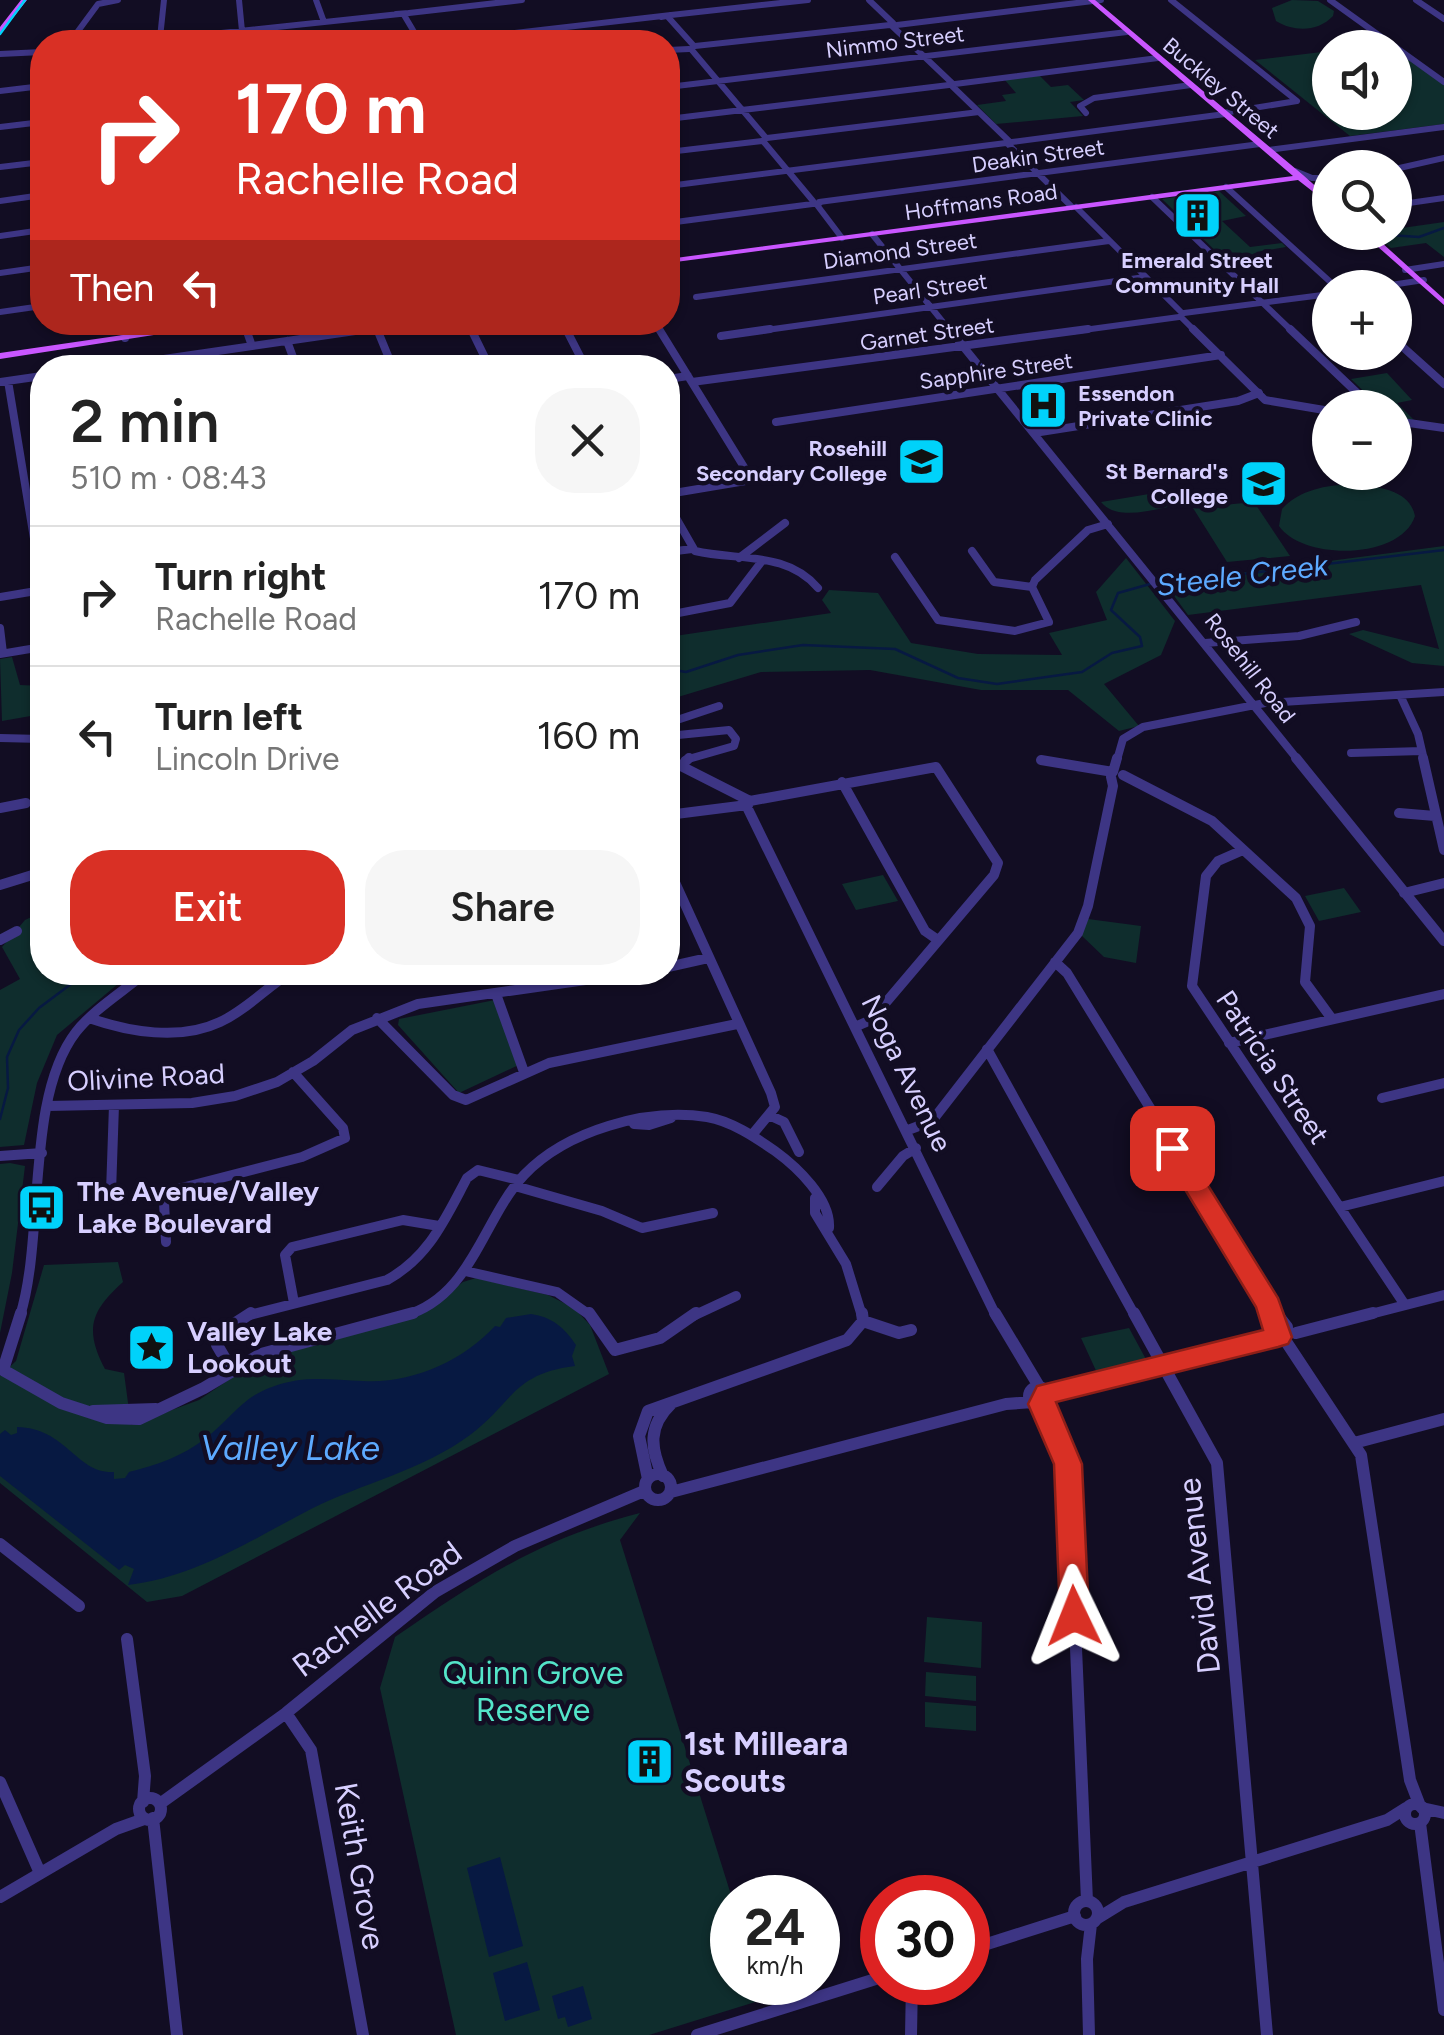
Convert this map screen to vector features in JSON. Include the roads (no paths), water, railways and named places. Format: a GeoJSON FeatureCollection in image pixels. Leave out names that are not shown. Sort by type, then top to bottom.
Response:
{"type":"FeatureCollection","features":[{"type":"Feature","properties":{"kind":"main road"},"geometry":{"type":"LineString","coordinates":[[0,32],[24,0]]}},
{"type":"Feature","properties":{"kind":"main road","name":"Buckley Street"},"geometry":{"type":"LineString","coordinates":[[1092,0],[1312,187]]}},
{"type":"Feature","properties":{"kind":"main road","name":"Hoffmans Road"},"geometry":{"type":"LineString","coordinates":[[680,259],[1300,177]]}},
{"type":"Feature","properties":{"kind":"main road"},"geometry":{"type":"LineString","coordinates":[[1386,250],[1444,300]]}},
{"type":"Feature","properties":{"kind":"main road"},"geometry":{"type":"LineString","coordinates":[[0,356],[145,335]]}},
{"type":"Feature","properties":{"kind":"street"},"geometry":{"type":"LineString","coordinates":[[79,30],[96,6],[118,0]]}},
{"type":"Feature","properties":{"kind":"street"},"geometry":{"type":"LineString","coordinates":[[161,30],[164,0]]}},
{"type":"Feature","properties":{"kind":"street"},"geometry":{"type":"LineString","coordinates":[[238,0],[242,30]]}},
{"type":"Feature","properties":{"kind":"street"},"geometry":{"type":"LineString","coordinates":[[316,0],[324,22]]}},
{"type":"Feature","properties":{"kind":"street"},"geometry":{"type":"LineString","coordinates":[[395,0],[413,30]]}},
{"type":"Feature","properties":{"kind":"street"},"geometry":{"type":"LineString","coordinates":[[251,30],[475,2],[522,0]]}},
{"type":"Feature","properties":{"kind":"street"},"geometry":{"type":"LineString","coordinates":[[542,30],[808,0]]}},
{"type":"Feature","properties":{"kind":"street"},"geometry":{"type":"LineString","coordinates":[[869,0],[1259,394],[1270,402],[1312,408]]}},
{"type":"Feature","properties":{"kind":"street"},"geometry":{"type":"LineString","coordinates":[[680,49],[1101,0]]}},
{"type":"Feature","properties":{"kind":"street"},"geometry":{"type":"LineString","coordinates":[[680,184],[1224,114],[1297,101],[1172,0]]}},
{"type":"Feature","properties":{"kind":"street"},"geometry":{"type":"LineString","coordinates":[[1330,0],[1444,82]]}},
{"type":"Feature","properties":{"kind":"street"},"geometry":{"type":"LineString","coordinates":[[1416,0],[1444,19]]}},
{"type":"Feature","properties":{"kind":"street"},"geometry":{"type":"LineString","coordinates":[[658,4],[677,30]]}},
{"type":"Feature","properties":{"kind":"street"},"geometry":{"type":"LineString","coordinates":[[0,16],[12,16]]}},
{"type":"Feature","properties":{"kind":"street","name":"Nimmo Street"},"geometry":{"type":"LineString","coordinates":[[680,85],[1128,32]]}},
{"type":"Feature","properties":{"kind":"street"},"geometry":{"type":"LineString","coordinates":[[680,33],[842,238]]}},
{"type":"Feature","properties":{"kind":"street"},"geometry":{"type":"LineString","coordinates":[[0,54],[30,53]]}},
{"type":"Feature","properties":{"kind":"street"},"geometry":{"type":"LineString","coordinates":[[680,118],[1158,58]]}},
{"type":"Feature","properties":{"kind":"street"},"geometry":{"type":"LineString","coordinates":[[1086,113],[1080,106],[1094,98],[1191,86]]}},
{"type":"Feature","properties":{"kind":"street"},"geometry":{"type":"LineString","coordinates":[[0,91],[30,87]]}},
{"type":"Feature","properties":{"kind":"street"},"geometry":{"type":"LineString","coordinates":[[680,150],[978,112]]}},
{"type":"Feature","properties":{"kind":"street"},"geometry":{"type":"LineString","coordinates":[[0,127],[30,123]]}},
{"type":"Feature","properties":{"kind":"street","name":"Deakin Street"},"geometry":{"type":"LineString","coordinates":[[680,221],[1444,126]]}},
{"type":"Feature","properties":{"kind":"street"},"geometry":{"type":"LineString","coordinates":[[1412,165],[1444,158]]}},
{"type":"Feature","properties":{"kind":"street"},"geometry":{"type":"LineString","coordinates":[[0,167],[30,163]]}},
{"type":"Feature","properties":{"kind":"street"},"geometry":{"type":"LineString","coordinates":[[1290,168],[1312,177]]}},
{"type":"Feature","properties":{"kind":"street"},"geometry":{"type":"LineString","coordinates":[[1226,187],[1313,270]]}},
{"type":"Feature","properties":{"kind":"street"},"geometry":{"type":"LineString","coordinates":[[0,201],[30,197]]}},
{"type":"Feature","properties":{"kind":"street"},"geometry":{"type":"LineString","coordinates":[[1152,197],[1354,390]]}},
{"type":"Feature","properties":{"kind":"street"},"geometry":{"type":"LineString","coordinates":[[1412,203],[1444,198]]}},
{"type":"Feature","properties":{"kind":"street"},"geometry":{"type":"LineString","coordinates":[[0,236],[30,232]]}},
{"type":"Feature","properties":{"kind":"street","name":"Rosehill Road"},"geometry":{"type":"LineString","coordinates":[[872,234],[1444,941]]}},
{"type":"Feature","properties":{"kind":"street","name":"Diamond Street"},"geometry":{"type":"LineString","coordinates":[[696,297],[1109,240]]}},
{"type":"Feature","properties":{"kind":"street"},"geometry":{"type":"LineString","coordinates":[[1408,269],[1444,264]]}},
{"type":"Feature","properties":{"kind":"street"},"geometry":{"type":"LineString","coordinates":[[0,273],[30,269]]}},
{"type":"Feature","properties":{"kind":"street","name":"Pearl Street"},"geometry":{"type":"LineString","coordinates":[[721,336],[1144,277]]}},
{"type":"Feature","properties":{"kind":"street"},"geometry":{"type":"LineString","coordinates":[[1412,281],[1421,280]]}},
{"type":"Feature","properties":{"kind":"street","name":"Garnet Street"},"geometry":{"type":"LineString","coordinates":[[680,379],[964,347],[1312,294]]}},
{"type":"Feature","properties":{"kind":"street"},"geometry":{"type":"LineString","coordinates":[[0,312],[30,308]]}},
{"type":"Feature","properties":{"kind":"street"},"geometry":{"type":"LineString","coordinates":[[248,335],[252,346]]}},
{"type":"Feature","properties":{"kind":"street"},"geometry":{"type":"LineString","coordinates":[[190,355],[320,335]]}},
{"type":"Feature","properties":{"kind":"street"},"geometry":{"type":"LineString","coordinates":[[287,341],[292,355]]}},
{"type":"Feature","properties":{"kind":"street","name":"Sapphire Street"},"geometry":{"type":"LineString","coordinates":[[776,422],[1221,355]]}},
{"type":"Feature","properties":{"kind":"street"},"geometry":{"type":"LineString","coordinates":[[1412,355],[1444,384]]}},
{"type":"Feature","properties":{"kind":"street"},"geometry":{"type":"LineString","coordinates":[[680,362],[752,480]]}},
{"type":"Feature","properties":{"kind":"street"},"geometry":{"type":"LineString","coordinates":[[8,383],[30,516]]}},
{"type":"Feature","properties":{"kind":"street"},"geometry":{"type":"LineString","coordinates":[[1034,432],[1238,401],[1259,394]]}},
{"type":"Feature","properties":{"kind":"street"},"geometry":{"type":"LineString","coordinates":[[1412,423],[1444,428]]}},
{"type":"Feature","properties":{"kind":"street"},"geometry":{"type":"LineString","coordinates":[[680,492],[800,472]]}},
{"type":"Feature","properties":{"kind":"street"},"geometry":{"type":"LineString","coordinates":[[740,558],[785,523]]}},
{"type":"Feature","properties":{"kind":"street"},"geometry":{"type":"LineString","coordinates":[[895,557],[938,620],[1015,631],[1050,622],[1032,588],[1034,580],[1088,530],[1108,524]]}},
{"type":"Feature","properties":{"kind":"street"},"geometry":{"type":"LineString","coordinates":[[680,526],[692,549]]}},
{"type":"Feature","properties":{"kind":"street"},"geometry":{"type":"LineString","coordinates":[[680,550],[692,549],[762,561],[804,572],[818,588]]}},
{"type":"Feature","properties":{"kind":"street"},"geometry":{"type":"LineString","coordinates":[[972,551],[994,582],[1032,588]]}},
{"type":"Feature","properties":{"kind":"street"},"geometry":{"type":"LineString","coordinates":[[680,614],[712,610],[730,603],[762,561]]}},
{"type":"Feature","properties":{"kind":"street"},"geometry":{"type":"LineString","coordinates":[[0,596],[30,590]]}},
{"type":"Feature","properties":{"kind":"street"},"geometry":{"type":"LineString","coordinates":[[1205,643],[1239,638],[1310,638],[1356,622]]}},
{"type":"Feature","properties":{"kind":"street"},"geometry":{"type":"LineString","coordinates":[[0,628],[2,654],[30,649]]}},
{"type":"Feature","properties":{"kind":"street"},"geometry":{"type":"LineString","coordinates":[[907,1127],[927,1124],[936,1114],[1078,933],[1087,912],[1122,739],[1133,730],[1276,702],[1444,692]]}},
{"type":"Feature","properties":{"kind":"street"},"geometry":{"type":"LineString","coordinates":[[1400,695],[1422,751],[1444,850]]}},
{"type":"Feature","properties":{"kind":"street"},"geometry":{"type":"LineString","coordinates":[[680,718],[719,706]]}},
{"type":"Feature","properties":{"kind":"street"},"geometry":{"type":"LineString","coordinates":[[680,737],[729,730],[736,739],[734,746],[687,758],[681,766],[748,803]]}},
{"type":"Feature","properties":{"kind":"street"},"geometry":{"type":"LineString","coordinates":[[1,738],[30,739]]}},
{"type":"Feature","properties":{"kind":"street"},"geometry":{"type":"LineString","coordinates":[[1351,753],[1422,751]]}},
{"type":"Feature","properties":{"kind":"street"},"geometry":{"type":"LineString","coordinates":[[1041,760],[1116,775],[1208,819],[1244,850],[1296,898],[1307,916],[1306,982],[1332,1019]]}},
{"type":"Feature","properties":{"kind":"street"},"geometry":{"type":"LineString","coordinates":[[680,812],[748,803],[928,766],[942,772],[998,868],[871,1020],[857,1026]]}},
{"type":"Feature","properties":{"kind":"street"},"geometry":{"type":"LineString","coordinates":[[842,782],[925,931],[938,940]]}},
{"type":"Feature","properties":{"kind":"street"},"geometry":{"type":"LineString","coordinates":[[0,808],[26,803]]}},
{"type":"Feature","properties":{"kind":"street","name":"Noga Avenue"},"geometry":{"type":"LineString","coordinates":[[748,803],[1068,1464],[1090,2035]]}},
{"type":"Feature","properties":{"kind":"street"},"geometry":{"type":"LineString","coordinates":[[1398,813],[1435,816]]}},
{"type":"Feature","properties":{"kind":"street","name":"Patricia Street"},"geometry":{"type":"LineString","coordinates":[[1244,850],[1218,860],[1207,873],[1191,975],[1194,990],[1405,1305]]}},
{"type":"Feature","properties":{"kind":"street"},"geometry":{"type":"LineString","coordinates":[[0,885],[30,878]]}},
{"type":"Feature","properties":{"kind":"street"},"geometry":{"type":"LineString","coordinates":[[1404,893],[1444,884]]}},
{"type":"Feature","properties":{"kind":"street"},"geometry":{"type":"LineString","coordinates":[[680,905],[771,1093],[775,1107],[752,1135]]}},
{"type":"Feature","properties":{"kind":"street"},"geometry":{"type":"LineString","coordinates":[[0,940],[18,931]]}},
{"type":"Feature","properties":{"kind":"street"},"geometry":{"type":"LineString","coordinates":[[680,964],[708,958]]}},
{"type":"Feature","properties":{"kind":"street"},"geometry":{"type":"LineString","coordinates":[[1052,966],[1076,992],[1354,1444],[1364,1467],[1444,2010]]}},
{"type":"Feature","properties":{"kind":"street"},"geometry":{"type":"LineString","coordinates":[[130,985],[76,1032],[58,1070],[48,1106],[23,1306],[2,1372],[46,1396],[124,1421],[139,1420],[204,1388],[260,1354],[414,1313],[441,1296],[465,1271],[518,1183],[541,1160],[568,1143],[628,1124],[649,1125],[678,1116],[710,1117],[752,1135],[795,1165],[815,1198],[815,1213],[830,1228],[859,1294],[863,1321],[848,1340],[648,1411],[646,1485],[658,1499],[667,1482]]}},
{"type":"Feature","properties":{"kind":"street"},"geometry":{"type":"LineString","coordinates":[[248,1001],[266,985]]}},
{"type":"Feature","properties":{"kind":"street"},"geometry":{"type":"LineString","coordinates":[[90,1018],[129,1030],[190,1030],[219,1022],[271,985]]}},
{"type":"Feature","properties":{"kind":"street","name":"Olivine Road"},"geometry":{"type":"LineString","coordinates":[[48,1106],[215,1100],[257,1090],[293,1072],[352,1030],[377,1018],[418,1004],[555,985]]}},
{"type":"Feature","properties":{"kind":"street"},"geometry":{"type":"LineString","coordinates":[[496,994],[524,1072]]}},
{"type":"Feature","properties":{"kind":"street"},"geometry":{"type":"LineString","coordinates":[[1229,1042],[1444,994]]}},
{"type":"Feature","properties":{"kind":"street"},"geometry":{"type":"LineString","coordinates":[[377,1018],[458,1099],[472,1098],[524,1072],[561,1060],[737,1024]]}},
{"type":"Feature","properties":{"kind":"street","name":"David Avenue"},"geometry":{"type":"LineString","coordinates":[[988,1049],[1217,1464],[1267,2035]]}},
{"type":"Feature","properties":{"kind":"street"},"geometry":{"type":"LineString","coordinates":[[166,1242],[164,1202],[170,1191],[302,1157],[344,1138],[343,1128],[293,1072]]}},
{"type":"Feature","properties":{"kind":"street"},"geometry":{"type":"LineString","coordinates":[[1382,1098],[1444,1084]]}},
{"type":"Feature","properties":{"kind":"street"},"geometry":{"type":"LineString","coordinates":[[114,1105],[112,1192],[123,1194]]}},
{"type":"Feature","properties":{"kind":"street"},"geometry":{"type":"LineString","coordinates":[[770,1116],[784,1122],[799,1152]]}},
{"type":"Feature","properties":{"kind":"street"},"geometry":{"type":"LineString","coordinates":[[876,1187],[903,1156],[916,1148]]}},
{"type":"Feature","properties":{"kind":"street"},"geometry":{"type":"LineString","coordinates":[[0,1156],[42,1153]]}},
{"type":"Feature","properties":{"kind":"street"},"geometry":{"type":"LineString","coordinates":[[231,1370],[217,1345],[219,1331],[248,1316],[394,1278],[420,1258],[467,1178],[478,1170],[642,1228],[713,1213]]}},
{"type":"Feature","properties":{"kind":"street"},"geometry":{"type":"LineString","coordinates":[[1340,1207],[1444,1182]]}},
{"type":"Feature","properties":{"kind":"street"},"geometry":{"type":"LineString","coordinates":[[294,1303],[286,1256],[292,1247],[403,1220],[438,1226]]}},
{"type":"Feature","properties":{"kind":"street"},"geometry":{"type":"LineString","coordinates":[[465,1271],[556,1290],[589,1312],[615,1350],[660,1338],[704,1308],[736,1296]]}},
{"type":"Feature","properties":{"kind":"street"},"geometry":{"type":"LineString","coordinates":[[646,1485],[707,1480],[1444,1295]]}},
{"type":"Feature","properties":{"kind":"street"},"geometry":{"type":"LineString","coordinates":[[863,1321],[898,1334],[911,1330]]}},
{"type":"Feature","properties":{"kind":"street"},"geometry":{"type":"LineString","coordinates":[[1354,1444],[1444,1419]]}},
{"type":"Feature","properties":{"kind":"street"},"geometry":{"type":"LineString","coordinates":[[645,1434],[667,1482]]}},
{"type":"Feature","properties":{"kind":"street","name":"Rachelle Road"},"geometry":{"type":"LineString","coordinates":[[0,1897],[149,1809],[286,1712],[435,1592],[515,1546],[646,1485]]}},
{"type":"Feature","properties":{"kind":"street"},"geometry":{"type":"LineString","coordinates":[[0,1544],[80,1606]]}},
{"type":"Feature","properties":{"kind":"street"},"geometry":{"type":"LineString","coordinates":[[127,1639],[177,2035]]}},
{"type":"Feature","properties":{"kind":"street","name":"Keith Grove"},"geometry":{"type":"LineString","coordinates":[[286,1712],[311,1750],[363,2035]]}},
{"type":"Feature","properties":{"kind":"street"},"geometry":{"type":"LineString","coordinates":[[0,1782],[40,1873]]}},
{"type":"Feature","properties":{"kind":"street"},"geometry":{"type":"LineString","coordinates":[[990,1943],[1386,1820],[1444,1814]]}},
{"type":"Feature","properties":{"kind":"street"},"geometry":{"type":"LineString","coordinates":[[696,2035],[732,2029],[860,1985]]}},
{"type":"Feature","properties":{"kind":"street"},"geometry":{"type":"LineString","coordinates":[[911,2035],[912,2005]]}},
{"type":"Feature","properties":{"kind":"water","name":"Valley Lake"},"geometry":{"type":"Polygon","coordinates":[[[531,1314],[551,1320],[567,1333],[576,1345],[572,1356],[575,1366],[554,1370],[526,1383],[485,1423],[433,1458],[311,1509],[223,1556],[177,1574],[128,1585],[134,1569],[125,1565],[119,1570],[0,1476],[0,1434],[5,1430],[11,1435],[17,1433],[17,1427],[34,1429],[60,1442],[90,1466],[114,1472],[114,1479],[125,1478],[129,1472],[169,1459],[197,1444],[262,1391],[306,1380],[381,1381],[417,1374],[468,1350],[495,1326],[500,1327],[506,1318],[531,1314]]]}},
{"type":"Feature","properties":{"kind":"water"},"geometry":{"type":"Polygon","coordinates":[[[500,1857],[523,1946],[489,1957],[467,1868],[500,1857]]]}},
{"type":"Feature","properties":{"kind":"water"},"geometry":{"type":"Polygon","coordinates":[[[527,1962],[540,2010],[505,2021],[493,1973],[527,1962]]]}},
{"type":"Feature","properties":{"kind":"water"},"geometry":{"type":"Polygon","coordinates":[[[583,1986],[592,2019],[568,2027],[565,2017],[558,2019],[552,1996],[583,1986]]]}},
{"type":"Feature","properties":{"kind":"waterway"},"geometry":{"type":"LineString","coordinates":[[1412,237],[1444,228]]}},
{"type":"Feature","properties":{"kind":"waterway","name":"Steele Creek"},"geometry":{"type":"LineString","coordinates":[[1158,584],[1444,550]]}},
{"type":"Feature","properties":{"kind":"waterway","name":"Steele Creek"},"geometry":{"type":"LineString","coordinates":[[680,671],[738,655],[803,645],[895,649],[958,678],[997,684],[1082,672],[1112,653],[1142,646],[1140,637],[1111,610],[1118,593],[1150,584]]}},
{"type":"Feature","properties":{"kind":"waterway","name":"Steele Creek"},"geometry":{"type":"LineString","coordinates":[[0,1119],[8,1088],[7,1057],[19,1030],[39,1008],[70,985]]}},
{"type":"Feature","properties":{"kind":"tram line"},"geometry":{"type":"LineString","coordinates":[[0,34],[25,0]]}},
{"type":"Feature","properties":{"kind":"place","name":"Emerald Street Community Hall"},"geometry":{"type":"Point","coordinates":[1197,216]}},
{"type":"Feature","properties":{"kind":"place","name":"Essendon Private Clinic"},"geometry":{"type":"Point","coordinates":[1043,406]}},
{"type":"Feature","properties":{"kind":"place","name":"Rosehill Secondary College"},"geometry":{"type":"Point","coordinates":[922,461]}},
{"type":"Feature","properties":{"kind":"place","name":"St Bernard's College"},"geometry":{"type":"Point","coordinates":[1263,484]}},
{"type":"Feature","properties":{"kind":"place","name":"The Avenue/Valley Lake Boulevard"},"geometry":{"type":"Point","coordinates":[42,1207]}},
{"type":"Feature","properties":{"kind":"place","name":"Valley Lake Lookout"},"geometry":{"type":"Point","coordinates":[152,1347]}},
{"type":"Feature","properties":{"kind":"place","name":"1st Milleara Scouts"},"geometry":{"type":"Point","coordinates":[649,1762]}},
{"type":"Feature","properties":{"kind":"park label","name":"Quinn Grove Reserve"},"geometry":{"type":"Point","coordinates":[533,1692]}}]}
